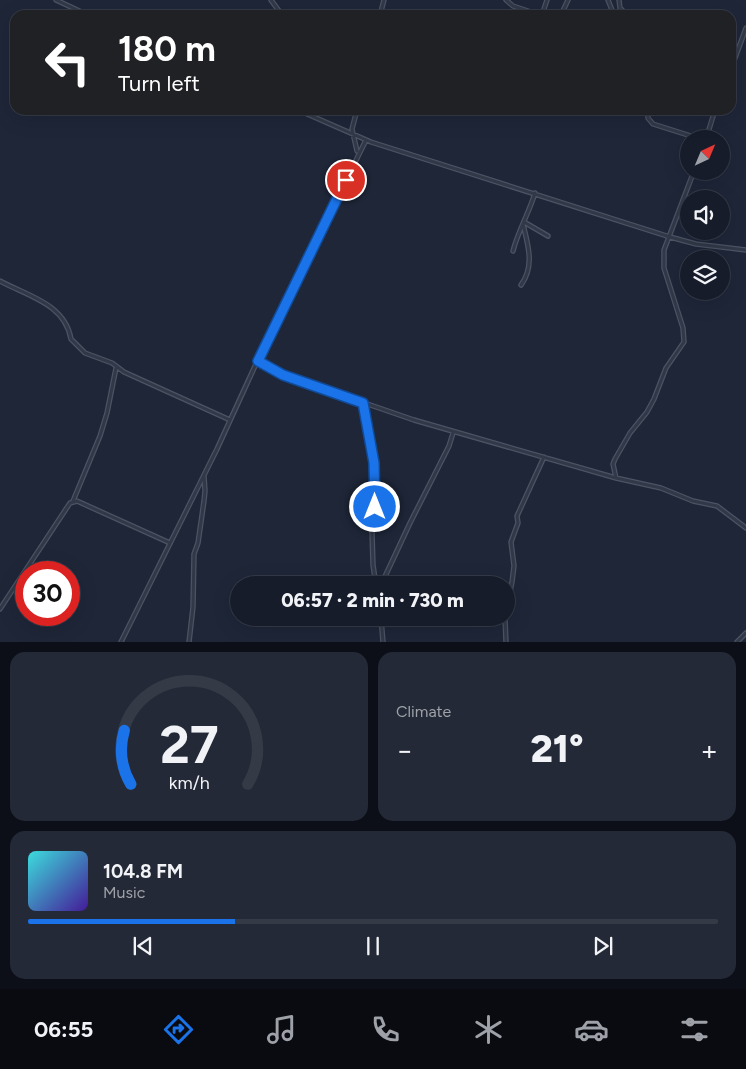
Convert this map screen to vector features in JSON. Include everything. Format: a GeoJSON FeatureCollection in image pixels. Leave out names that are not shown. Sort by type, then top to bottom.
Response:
{"type":"FeatureCollection","features":[{"type":"Feature","properties":{"kind":"street"},"geometry":{"type":"LineString","coordinates":[[56,0],[77,10]]}},
{"type":"Feature","properties":{"kind":"street"},"geometry":{"type":"LineString","coordinates":[[506,0],[513,6],[525,10]]}},
{"type":"Feature","properties":{"kind":"street"},"geometry":{"type":"LineString","coordinates":[[736,55],[746,28]]}},
{"type":"Feature","properties":{"kind":"street"},"geometry":{"type":"LineString","coordinates":[[309,115],[371,142],[670,237],[696,244],[746,250]]}},
{"type":"Feature","properties":{"kind":"street"},"geometry":{"type":"LineString","coordinates":[[356,115],[352,129],[357,151]]}},
{"type":"Feature","properties":{"kind":"street"},"geometry":{"type":"LineString","coordinates":[[648,115],[653,124],[680,133]]}},
{"type":"Feature","properties":{"kind":"street"},"geometry":{"type":"LineString","coordinates":[[709,130],[714,115]]}},
{"type":"Feature","properties":{"kind":"street"},"geometry":{"type":"LineString","coordinates":[[362,149],[364,139]]}},
{"type":"Feature","properties":{"kind":"street"},"geometry":{"type":"LineString","coordinates":[[356,157],[357,151],[364,139]]}},
{"type":"Feature","properties":{"kind":"street"},"geometry":{"type":"LineString","coordinates":[[121,642],[204,475],[356,157],[371,142]]}},
{"type":"Feature","properties":{"kind":"street"},"geometry":{"type":"LineString","coordinates":[[616,478],[615,459],[630,433],[647,412],[666,368],[684,342],[683,328],[663,261],[664,250],[691,180]]}},
{"type":"Feature","properties":{"kind":"street"},"geometry":{"type":"LineString","coordinates":[[513,251],[517,236],[531,208],[535,193]]}},
{"type":"Feature","properties":{"kind":"street"},"geometry":{"type":"LineString","coordinates":[[524,223],[548,236]]}},
{"type":"Feature","properties":{"kind":"street"},"geometry":{"type":"LineString","coordinates":[[521,285],[529,271],[529,252],[524,223]]}},
{"type":"Feature","properties":{"kind":"street"},"geometry":{"type":"LineString","coordinates":[[0,281],[25,292],[54,309],[63,317],[70,330],[71,339],[81,350],[112,363],[116,368],[181,399],[230,420]]}},
{"type":"Feature","properties":{"kind":"street"},"geometry":{"type":"LineString","coordinates":[[258,361],[283,375],[453,433],[616,478],[661,488],[693,502],[717,506],[746,528]]}},
{"type":"Feature","properties":{"kind":"street"},"geometry":{"type":"LineString","coordinates":[[0,609],[73,501],[100,436],[116,368]]}},
{"type":"Feature","properties":{"kind":"street"},"geometry":{"type":"LineString","coordinates":[[363,403],[376,485],[372,532],[375,576]]}},
{"type":"Feature","properties":{"kind":"street"},"geometry":{"type":"LineString","coordinates":[[385,576],[449,446],[453,433]]}},
{"type":"Feature","properties":{"kind":"street"},"geometry":{"type":"LineString","coordinates":[[512,576],[514,566],[511,542],[518,523],[517,516],[544,457]]}},
{"type":"Feature","properties":{"kind":"street"},"geometry":{"type":"LineString","coordinates":[[189,642],[193,607],[194,554],[198,543],[205,490],[204,475]]}},
{"type":"Feature","properties":{"kind":"street"},"geometry":{"type":"LineString","coordinates":[[73,501],[77,501],[170,543]]}},
{"type":"Feature","properties":{"kind":"street"},"geometry":{"type":"LineString","coordinates":[[382,626],[383,642]]}},
{"type":"Feature","properties":{"kind":"street"},"geometry":{"type":"LineString","coordinates":[[505,626],[506,642]]}},
{"type":"Feature","properties":{"kind":"street"},"geometry":{"type":"LineString","coordinates":[[737,642],[746,633]]}},
{"type":"Feature","properties":{"kind":"route"},"geometry":{"type":"LineString","coordinates":[[346,180],[258,361],[283,375],[363,403],[374,463],[375,507]]}}]}
